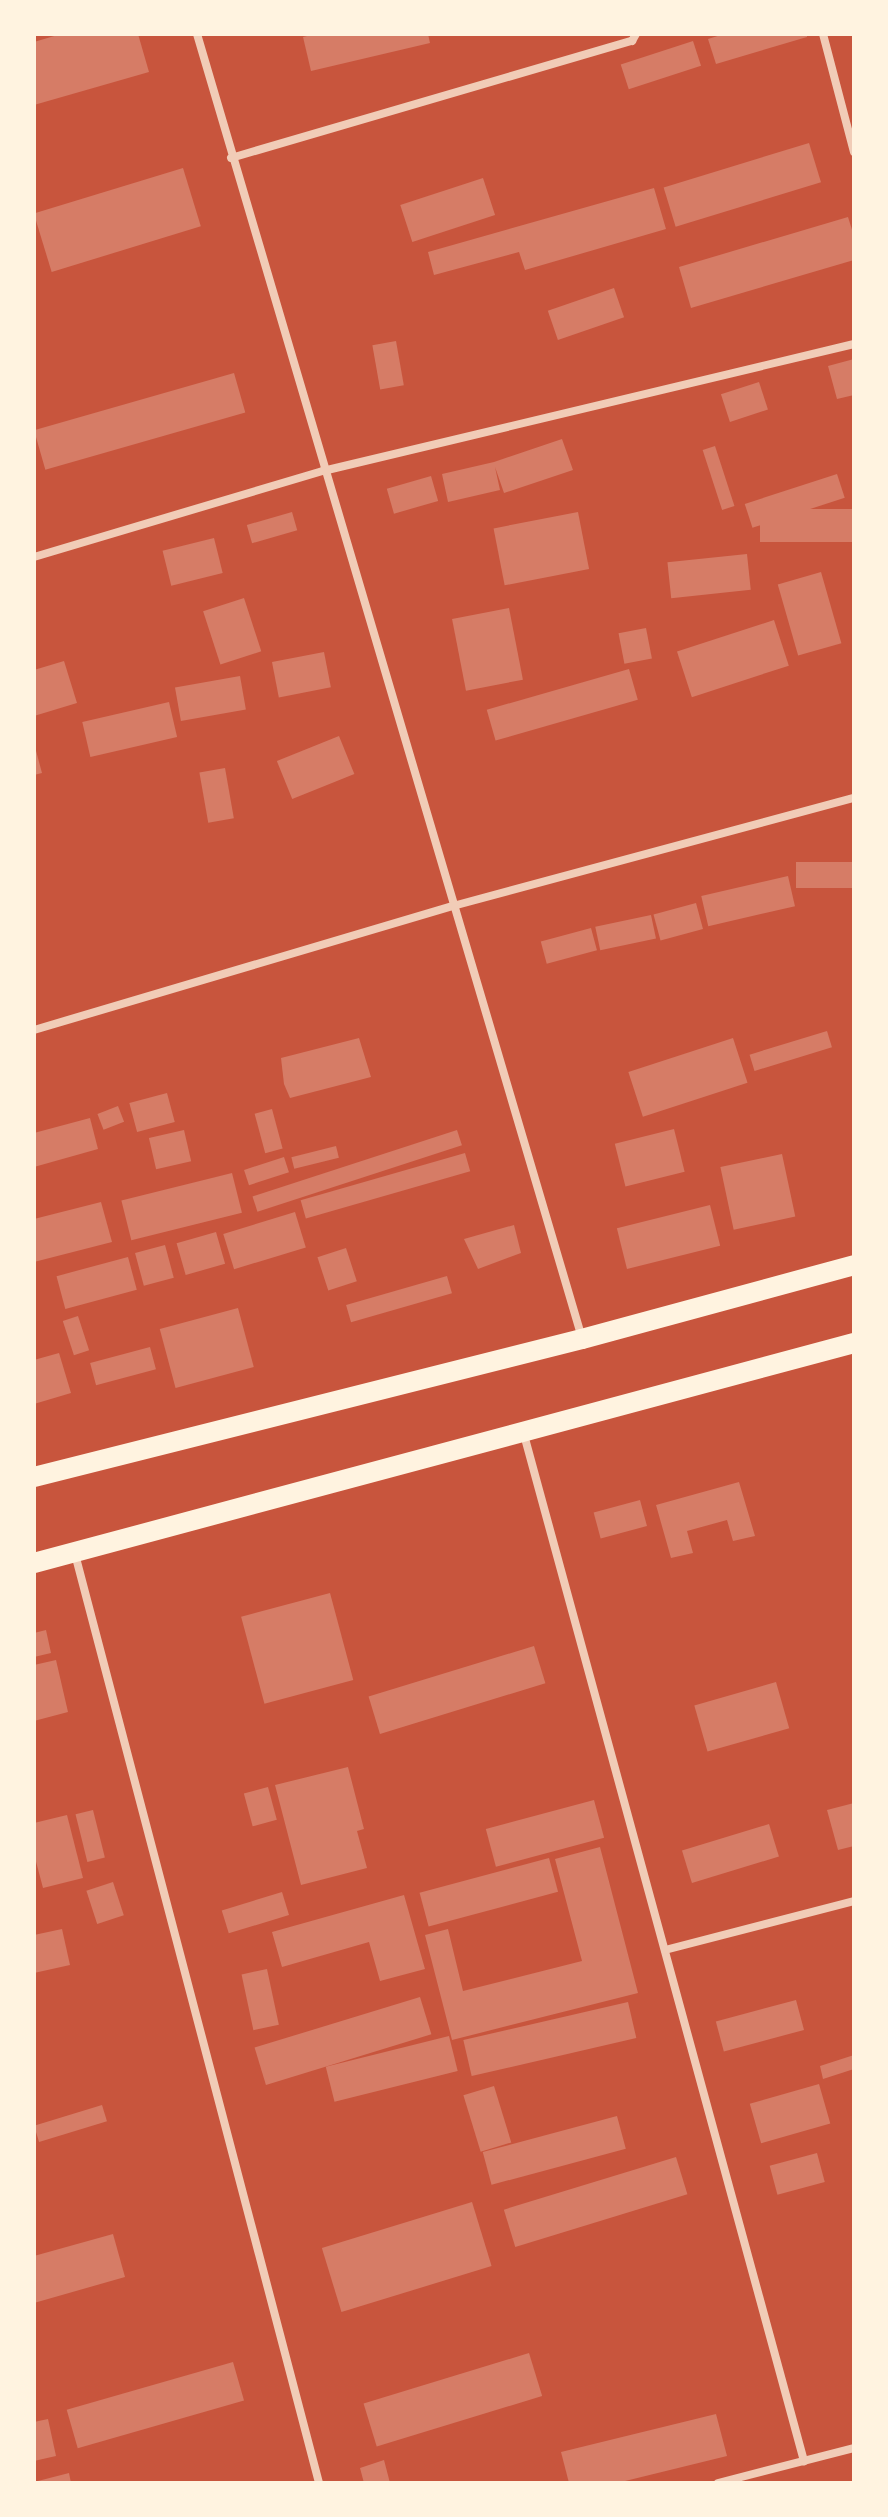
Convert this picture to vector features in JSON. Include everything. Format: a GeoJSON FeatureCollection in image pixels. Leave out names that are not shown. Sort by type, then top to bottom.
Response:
{"type":"FeatureCollection","features":[{"type":"Feature","properties":{"kind":"main road"},"geometry":{"type":"LineString","coordinates":[[34,1477],[582,1339],[854,1265]]}},
{"type":"Feature","properties":{"kind":"main road"},"geometry":{"type":"LineString","coordinates":[[34,1563],[854,1343]]}},
{"type":"Feature","properties":{"kind":"street"},"geometry":{"type":"LineString","coordinates":[[197,34],[323,471],[582,1339]]}},
{"type":"Feature","properties":{"kind":"street"},"geometry":{"type":"LineString","coordinates":[[823,34],[854,152]]}},
{"type":"Feature","properties":{"kind":"street"},"geometry":{"type":"LineString","coordinates":[[231,158],[632,36]]}},
{"type":"Feature","properties":{"kind":"street"},"geometry":{"type":"LineString","coordinates":[[34,557],[323,471],[854,344]]}},
{"type":"Feature","properties":{"kind":"street"},"geometry":{"type":"LineString","coordinates":[[34,1030],[453,906],[854,798]]}},
{"type":"Feature","properties":{"kind":"street"},"geometry":{"type":"LineString","coordinates":[[523,1431],[804,2461]]}},
{"type":"Feature","properties":{"kind":"street"},"geometry":{"type":"LineString","coordinates":[[75,1553],[319,2483]]}},
{"type":"Feature","properties":{"kind":"street"},"geometry":{"type":"LineString","coordinates":[[665,1950],[854,1901]]}},
{"type":"Feature","properties":{"kind":"street"},"geometry":{"type":"LineString","coordinates":[[718,2483],[854,2448]]}},
{"type":"Feature","properties":{"kind":"building"},"geometry":{"type":"Polygon","coordinates":[[[61,34],[138,34],[149,72],[34,105],[34,42],[61,34]]]}},
{"type":"Feature","properties":{"kind":"building"},"geometry":{"type":"Polygon","coordinates":[[[315,34],[428,34],[430,43],[311,71],[303,37],[315,34]]]}},
{"type":"Feature","properties":{"kind":"building"},"geometry":{"type":"Polygon","coordinates":[[[724,34],[807,34],[807,37],[716,64],[708,39],[724,34]]]}},
{"type":"Feature","properties":{"kind":"building"},"geometry":{"type":"Polygon","coordinates":[[[693,41],[701,66],[629,89],[621,64],[693,41]]]}},
{"type":"Feature","properties":{"kind":"building"},"geometry":{"type":"Polygon","coordinates":[[[809,143],[821,182],[676,227],[664,187],[809,143]]]}},
{"type":"Feature","properties":{"kind":"building"},"geometry":{"type":"Polygon","coordinates":[[[183,168],[201,226],[52,272],[34,214],[183,168]]]}},
{"type":"Feature","properties":{"kind":"building"},"geometry":{"type":"Polygon","coordinates":[[[483,178],[495,215],[412,242],[400,205],[483,178]]]}},
{"type":"Feature","properties":{"kind":"building"},"geometry":{"type":"Polygon","coordinates":[[[654,188],[666,229],[525,270],[519,252],[434,275],[428,252],[654,188]]]}},
{"type":"Feature","properties":{"kind":"building"},"geometry":{"type":"Polygon","coordinates":[[[848,217],[854,236],[854,260],[691,308],[679,267],[848,217]]]}},
{"type":"Feature","properties":{"kind":"building"},"geometry":{"type":"Polygon","coordinates":[[[614,288],[624,317],[558,340],[548,311],[614,288]]]}},
{"type":"Feature","properties":{"kind":"building"},"geometry":{"type":"Polygon","coordinates":[[[396,341],[404,385],[380,389],[372,345],[396,341]]]}},
{"type":"Feature","properties":{"kind":"building"},"geometry":{"type":"Polygon","coordinates":[[[854,359],[854,395],[837,399],[828,366],[854,359]]]}},
{"type":"Feature","properties":{"kind":"building"},"geometry":{"type":"Polygon","coordinates":[[[234,373],[245,412],[45,470],[34,430],[234,373]]]}},
{"type":"Feature","properties":{"kind":"building"},"geometry":{"type":"Polygon","coordinates":[[[759,382],[768,410],[730,422],[721,394],[759,382]]]}},
{"type":"Feature","properties":{"kind":"building"},"geometry":{"type":"Polygon","coordinates":[[[562,439],[573,470],[504,493],[495,467],[500,490],[448,502],[442,474],[494,462],[562,439]]]}},
{"type":"Feature","properties":{"kind":"building"},"geometry":{"type":"Polygon","coordinates":[[[715,446],[734,506],[722,510],[703,450],[715,446]]]}},
{"type":"Feature","properties":{"kind":"building"},"geometry":{"type":"Polygon","coordinates":[[[837,474],[845,498],[752,528],[745,504],[837,474]]]}},
{"type":"Feature","properties":{"kind":"building"},"geometry":{"type":"Polygon","coordinates":[[[431,476],[438,501],[394,514],[387,489],[431,476]]]}},
{"type":"Feature","properties":{"kind":"building"},"geometry":{"type":"Polygon","coordinates":[[[760,509],[854,509],[854,542],[760,542],[760,509]]]}},
{"type":"Feature","properties":{"kind":"building"},"geometry":{"type":"Polygon","coordinates":[[[292,512],[297,530],[252,543],[247,525],[292,512]]]}},
{"type":"Feature","properties":{"kind":"building"},"geometry":{"type":"Polygon","coordinates":[[[578,512],[589,569],[505,585],[494,528],[578,512]]]}},
{"type":"Feature","properties":{"kind":"building"},"geometry":{"type":"Polygon","coordinates":[[[214,538],[223,573],[171,586],[163,551],[214,538]]]}},
{"type":"Feature","properties":{"kind":"building"},"geometry":{"type":"Polygon","coordinates":[[[747,554],[751,590],[671,598],[667,562],[747,554]]]}},
{"type":"Feature","properties":{"kind":"building"},"geometry":{"type":"Polygon","coordinates":[[[821,572],[841,643],[798,656],[778,584],[821,572]]]}},
{"type":"Feature","properties":{"kind":"building"},"geometry":{"type":"Polygon","coordinates":[[[244,598],[261,651],[220,665],[203,611],[244,598]]]}},
{"type":"Feature","properties":{"kind":"building"},"geometry":{"type":"Polygon","coordinates":[[[509,608],[523,680],[466,691],[452,619],[509,608]]]}},
{"type":"Feature","properties":{"kind":"building"},"geometry":{"type":"Polygon","coordinates":[[[774,620],[789,666],[692,697],[677,652],[774,620]]]}},
{"type":"Feature","properties":{"kind":"building"},"geometry":{"type":"Polygon","coordinates":[[[646,628],[652,658],[624,664],[619,633],[646,628]]]}},
{"type":"Feature","properties":{"kind":"building"},"geometry":{"type":"Polygon","coordinates":[[[324,652],[331,687],[279,697],[272,662],[324,652]]]}},
{"type":"Feature","properties":{"kind":"building"},"geometry":{"type":"Polygon","coordinates":[[[64,661],[77,703],[34,716],[34,670],[64,661]]]}},
{"type":"Feature","properties":{"kind":"building"},"geometry":{"type":"Polygon","coordinates":[[[629,669],[638,700],[496,741],[487,710],[629,669]]]}},
{"type":"Feature","properties":{"kind":"building"},"geometry":{"type":"Polygon","coordinates":[[[240,676],[246,709],[181,721],[175,687],[240,676]]]}},
{"type":"Feature","properties":{"kind":"building"},"geometry":{"type":"Polygon","coordinates":[[[169,702],[177,737],[90,757],[82,722],[169,702]]]}},
{"type":"Feature","properties":{"kind":"building"},"geometry":{"type":"Polygon","coordinates":[[[339,736],[354,774],[292,799],[277,761],[339,736]]]}},
{"type":"Feature","properties":{"kind":"building"},"geometry":{"type":"Polygon","coordinates":[[[34,748],[42,773],[34,775],[34,748]]]}},
{"type":"Feature","properties":{"kind":"building"},"geometry":{"type":"Polygon","coordinates":[[[225,768],[234,818],[208,823],[199,773],[225,768]]]}},
{"type":"Feature","properties":{"kind":"building"},"geometry":{"type":"Polygon","coordinates":[[[796,862],[854,862],[854,888],[796,888],[796,862]]]}},
{"type":"Feature","properties":{"kind":"building"},"geometry":{"type":"Polygon","coordinates":[[[788,876],[795,906],[708,926],[701,896],[788,876]]]}},
{"type":"Feature","properties":{"kind":"building"},"geometry":{"type":"Polygon","coordinates":[[[696,903],[703,929],[660,940],[653,914],[696,903]]]}},
{"type":"Feature","properties":{"kind":"building"},"geometry":{"type":"Polygon","coordinates":[[[651,915],[656,938],[600,950],[595,927],[651,915]]]}},
{"type":"Feature","properties":{"kind":"building"},"geometry":{"type":"Polygon","coordinates":[[[591,928],[597,950],[547,964],[541,941],[591,928]]]}},
{"type":"Feature","properties":{"kind":"building"},"geometry":{"type":"Polygon","coordinates":[[[827,1031],[832,1047],[755,1071],[750,1055],[827,1031]]]}},
{"type":"Feature","properties":{"kind":"building"},"geometry":{"type":"Polygon","coordinates":[[[359,1038],[371,1077],[290,1098],[284,1084],[281,1058],[359,1038]]]}},
{"type":"Feature","properties":{"kind":"building"},"geometry":{"type":"Polygon","coordinates":[[[733,1038],[748,1083],[643,1117],[628,1072],[733,1038]]]}},
{"type":"Feature","properties":{"kind":"building"},"geometry":{"type":"Polygon","coordinates":[[[167,1093],[175,1122],[137,1132],[129,1103],[167,1093]]]}},
{"type":"Feature","properties":{"kind":"building"},"geometry":{"type":"Polygon","coordinates":[[[118,1106],[124,1122],[104,1130],[97,1114],[118,1106]]]}},
{"type":"Feature","properties":{"kind":"building"},"geometry":{"type":"Polygon","coordinates":[[[272,1109],[283,1149],[265,1153],[255,1114],[272,1109]]]}},
{"type":"Feature","properties":{"kind":"building"},"geometry":{"type":"Polygon","coordinates":[[[90,1118],[98,1149],[34,1167],[34,1133],[90,1118]]]}},
{"type":"Feature","properties":{"kind":"building"},"geometry":{"type":"Polygon","coordinates":[[[674,1129],[685,1172],[625,1186],[615,1144],[674,1129]]]}},
{"type":"Feature","properties":{"kind":"building"},"geometry":{"type":"Polygon","coordinates":[[[184,1130],[191,1161],[156,1169],[149,1138],[184,1130]]]}},
{"type":"Feature","properties":{"kind":"building"},"geometry":{"type":"Polygon","coordinates":[[[457,1130],[462,1145],[257,1212],[253,1196],[457,1130]]]}},
{"type":"Feature","properties":{"kind":"building"},"geometry":{"type":"Polygon","coordinates":[[[336,1146],[339,1158],[294,1169],[291,1157],[336,1146]]]}},
{"type":"Feature","properties":{"kind":"building"},"geometry":{"type":"Polygon","coordinates":[[[465,1153],[470,1171],[306,1218],[301,1200],[465,1153]]]}},
{"type":"Feature","properties":{"kind":"building"},"geometry":{"type":"Polygon","coordinates":[[[782,1154],[795,1217],[734,1230],[720,1167],[782,1154]]]}},
{"type":"Feature","properties":{"kind":"building"},"geometry":{"type":"Polygon","coordinates":[[[284,1157],[289,1172],[249,1185],[244,1170],[284,1157]]]}},
{"type":"Feature","properties":{"kind":"building"},"geometry":{"type":"Polygon","coordinates":[[[232,1173],[242,1213],[131,1240],[121,1201],[232,1173]]]}},
{"type":"Feature","properties":{"kind":"building"},"geometry":{"type":"Polygon","coordinates":[[[101,1202],[112,1242],[34,1262],[34,1219],[101,1202]]]}},
{"type":"Feature","properties":{"kind":"building"},"geometry":{"type":"Polygon","coordinates":[[[710,1205],[720,1246],[627,1269],[617,1228],[710,1205]]]}},
{"type":"Feature","properties":{"kind":"building"},"geometry":{"type":"Polygon","coordinates":[[[295,1212],[306,1247],[234,1269],[223,1234],[295,1212]]]}},
{"type":"Feature","properties":{"kind":"building"},"geometry":{"type":"Polygon","coordinates":[[[514,1225],[521,1253],[478,1269],[464,1239],[514,1225]]]}},
{"type":"Feature","properties":{"kind":"building"},"geometry":{"type":"Polygon","coordinates":[[[216,1232],[225,1264],[186,1275],[177,1243],[216,1232]]]}},
{"type":"Feature","properties":{"kind":"building"},"geometry":{"type":"Polygon","coordinates":[[[165,1245],[174,1278],[144,1286],[135,1253],[165,1245]]]}},
{"type":"Feature","properties":{"kind":"building"},"geometry":{"type":"Polygon","coordinates":[[[346,1248],[357,1281],[328,1291],[317,1257],[346,1248]]]}},
{"type":"Feature","properties":{"kind":"building"},"geometry":{"type":"Polygon","coordinates":[[[128,1257],[137,1290],[65,1309],[57,1276],[128,1257]]]}},
{"type":"Feature","properties":{"kind":"building"},"geometry":{"type":"Polygon","coordinates":[[[447,1276],[452,1293],[351,1322],[346,1305],[447,1276]]]}},
{"type":"Feature","properties":{"kind":"building"},"geometry":{"type":"Polygon","coordinates":[[[238,1308],[254,1367],[176,1388],[160,1329],[238,1308]]]}},
{"type":"Feature","properties":{"kind":"building"},"geometry":{"type":"Polygon","coordinates":[[[78,1316],[89,1350],[74,1355],[63,1321],[78,1316]]]}},
{"type":"Feature","properties":{"kind":"building"},"geometry":{"type":"Polygon","coordinates":[[[150,1347],[156,1369],[96,1385],[90,1363],[150,1347]]]}},
{"type":"Feature","properties":{"kind":"building"},"geometry":{"type":"Polygon","coordinates":[[[59,1353],[71,1393],[34,1404],[34,1360],[59,1353]]]}},
{"type":"Feature","properties":{"kind":"building"},"geometry":{"type":"Polygon","coordinates":[[[739,1482],[755,1536],[733,1541],[727,1520],[687,1531],[693,1553],[671,1558],[656,1505],[739,1482]]]}},
{"type":"Feature","properties":{"kind":"building"},"geometry":{"type":"Polygon","coordinates":[[[640,1500],[647,1526],[601,1539],[594,1512],[640,1500]]]}},
{"type":"Feature","properties":{"kind":"building"},"geometry":{"type":"Polygon","coordinates":[[[330,1593],[353,1680],[264,1704],[241,1617],[330,1593]]]}},
{"type":"Feature","properties":{"kind":"building"},"geometry":{"type":"Polygon","coordinates":[[[46,1630],[51,1653],[34,1657],[34,1633],[46,1630]]]}},
{"type":"Feature","properties":{"kind":"building"},"geometry":{"type":"Polygon","coordinates":[[[534,1646],[545,1683],[380,1734],[369,1697],[534,1646]]]}},
{"type":"Feature","properties":{"kind":"building"},"geometry":{"type":"Polygon","coordinates":[[[56,1660],[68,1712],[34,1721],[34,1665],[56,1660]]]}},
{"type":"Feature","properties":{"kind":"building"},"geometry":{"type":"Polygon","coordinates":[[[776,1682],[789,1728],[708,1752],[694,1705],[776,1682]]]}},
{"type":"Feature","properties":{"kind":"building"},"geometry":{"type":"Polygon","coordinates":[[[348,1767],[364,1829],[357,1831],[367,1868],[301,1885],[275,1785],[348,1767]]]}},
{"type":"Feature","properties":{"kind":"building"},"geometry":{"type":"Polygon","coordinates":[[[268,1787],[277,1820],[253,1826],[244,1793],[268,1787]]]}},
{"type":"Feature","properties":{"kind":"building"},"geometry":{"type":"Polygon","coordinates":[[[594,1800],[604,1838],[496,1867],[486,1829],[594,1800]]]}},
{"type":"Feature","properties":{"kind":"building"},"geometry":{"type":"Polygon","coordinates":[[[854,1803],[854,1846],[838,1850],[827,1810],[854,1803]]]}},
{"type":"Feature","properties":{"kind":"building"},"geometry":{"type":"Polygon","coordinates":[[[93,1810],[105,1858],[87,1862],[76,1814],[93,1810]]]}},
{"type":"Feature","properties":{"kind":"building"},"geometry":{"type":"Polygon","coordinates":[[[67,1815],[83,1878],[43,1888],[34,1854],[34,1823],[67,1815]]]}},
{"type":"Feature","properties":{"kind":"building"},"geometry":{"type":"Polygon","coordinates":[[[769,1824],[779,1857],[692,1883],[682,1851],[769,1824]]]}},
{"type":"Feature","properties":{"kind":"building"},"geometry":{"type":"Polygon","coordinates":[[[600,1847],[638,1993],[452,2040],[425,1935],[448,1929],[463,1991],[582,1961],[555,1859],[600,1847]]]}},
{"type":"Feature","properties":{"kind":"building"},"geometry":{"type":"Polygon","coordinates":[[[549,1858],[558,1892],[429,1926],[420,1893],[549,1858]]]}},
{"type":"Feature","properties":{"kind":"building"},"geometry":{"type":"Polygon","coordinates":[[[113,1882],[124,1915],[97,1924],[86,1891],[113,1882]]]}},
{"type":"Feature","properties":{"kind":"building"},"geometry":{"type":"Polygon","coordinates":[[[282,1892],[289,1915],[229,1933],[222,1910],[282,1892]]]}},
{"type":"Feature","properties":{"kind":"building"},"geometry":{"type":"Polygon","coordinates":[[[404,1895],[425,1969],[380,1981],[369,1942],[282,1967],[272,1932],[404,1895]]]}},
{"type":"Feature","properties":{"kind":"building"},"geometry":{"type":"Polygon","coordinates":[[[62,1929],[70,1965],[34,1973],[34,1935],[62,1929]]]}},
{"type":"Feature","properties":{"kind":"building"},"geometry":{"type":"Polygon","coordinates":[[[267,1969],[279,2025],[253,2030],[242,1974],[267,1969]]]}},
{"type":"Feature","properties":{"kind":"building"},"geometry":{"type":"Polygon","coordinates":[[[420,1997],[431,2034],[266,2085],[255,2048],[420,1997]]]}},
{"type":"Feature","properties":{"kind":"building"},"geometry":{"type":"Polygon","coordinates":[[[796,2000],[804,2030],[724,2051],[716,2021],[796,2000]]]}},
{"type":"Feature","properties":{"kind":"building"},"geometry":{"type":"Polygon","coordinates":[[[628,2002],[636,2038],[472,2076],[463,2040],[628,2002]]]}},
{"type":"Feature","properties":{"kind":"building"},"geometry":{"type":"Polygon","coordinates":[[[449,2036],[458,2071],[334,2102],[326,2067],[449,2036]]]}},
{"type":"Feature","properties":{"kind":"building"},"geometry":{"type":"Polygon","coordinates":[[[854,2055],[854,2069],[823,2079],[820,2066],[854,2055]]]}},
{"type":"Feature","properties":{"kind":"building"},"geometry":{"type":"Polygon","coordinates":[[[819,2084],[830,2123],[761,2143],[750,2104],[819,2084]]]}},
{"type":"Feature","properties":{"kind":"building"},"geometry":{"type":"Polygon","coordinates":[[[494,2086],[511,2142],[481,2152],[463,2095],[494,2086]]]}},
{"type":"Feature","properties":{"kind":"building"},"geometry":{"type":"Polygon","coordinates":[[[102,2105],[107,2121],[39,2142],[34,2126],[102,2105]]]}},
{"type":"Feature","properties":{"kind":"building"},"geometry":{"type":"Polygon","coordinates":[[[617,2116],[626,2149],[492,2185],[483,2152],[617,2116]]]}},
{"type":"Feature","properties":{"kind":"building"},"geometry":{"type":"Polygon","coordinates":[[[817,2153],[825,2182],[777,2195],[770,2166],[817,2153]]]}},
{"type":"Feature","properties":{"kind":"building"},"geometry":{"type":"Polygon","coordinates":[[[676,2157],[687,2194],[515,2247],[504,2210],[676,2157]]]}},
{"type":"Feature","properties":{"kind":"building"},"geometry":{"type":"Polygon","coordinates":[[[472,2202],[492,2266],[341,2312],[322,2248],[472,2202]]]}},
{"type":"Feature","properties":{"kind":"building"},"geometry":{"type":"Polygon","coordinates":[[[113,2234],[125,2277],[34,2303],[34,2256],[113,2234]]]}},
{"type":"Feature","properties":{"kind":"building"},"geometry":{"type":"Polygon","coordinates":[[[529,2353],[542,2396],[377,2447],[364,2404],[529,2353]]]}},
{"type":"Feature","properties":{"kind":"building"},"geometry":{"type":"Polygon","coordinates":[[[233,2362],[244,2400],[78,2448],[67,2410],[233,2362]]]}},
{"type":"Feature","properties":{"kind":"building"},"geometry":{"type":"Polygon","coordinates":[[[716,2414],[727,2456],[617,2483],[569,2483],[561,2452],[716,2414]]]}},
{"type":"Feature","properties":{"kind":"building"},"geometry":{"type":"Polygon","coordinates":[[[48,2419],[56,2456],[34,2461],[34,2422],[48,2419]]]}},
{"type":"Feature","properties":{"kind":"building"},"geometry":{"type":"Polygon","coordinates":[[[384,2460],[390,2483],[364,2483],[360,2468],[384,2460]]]}},
{"type":"Feature","properties":{"kind":"building"},"geometry":{"type":"Polygon","coordinates":[[[69,2473],[71,2483],[34,2483],[34,2482],[69,2473]]]}}]}
